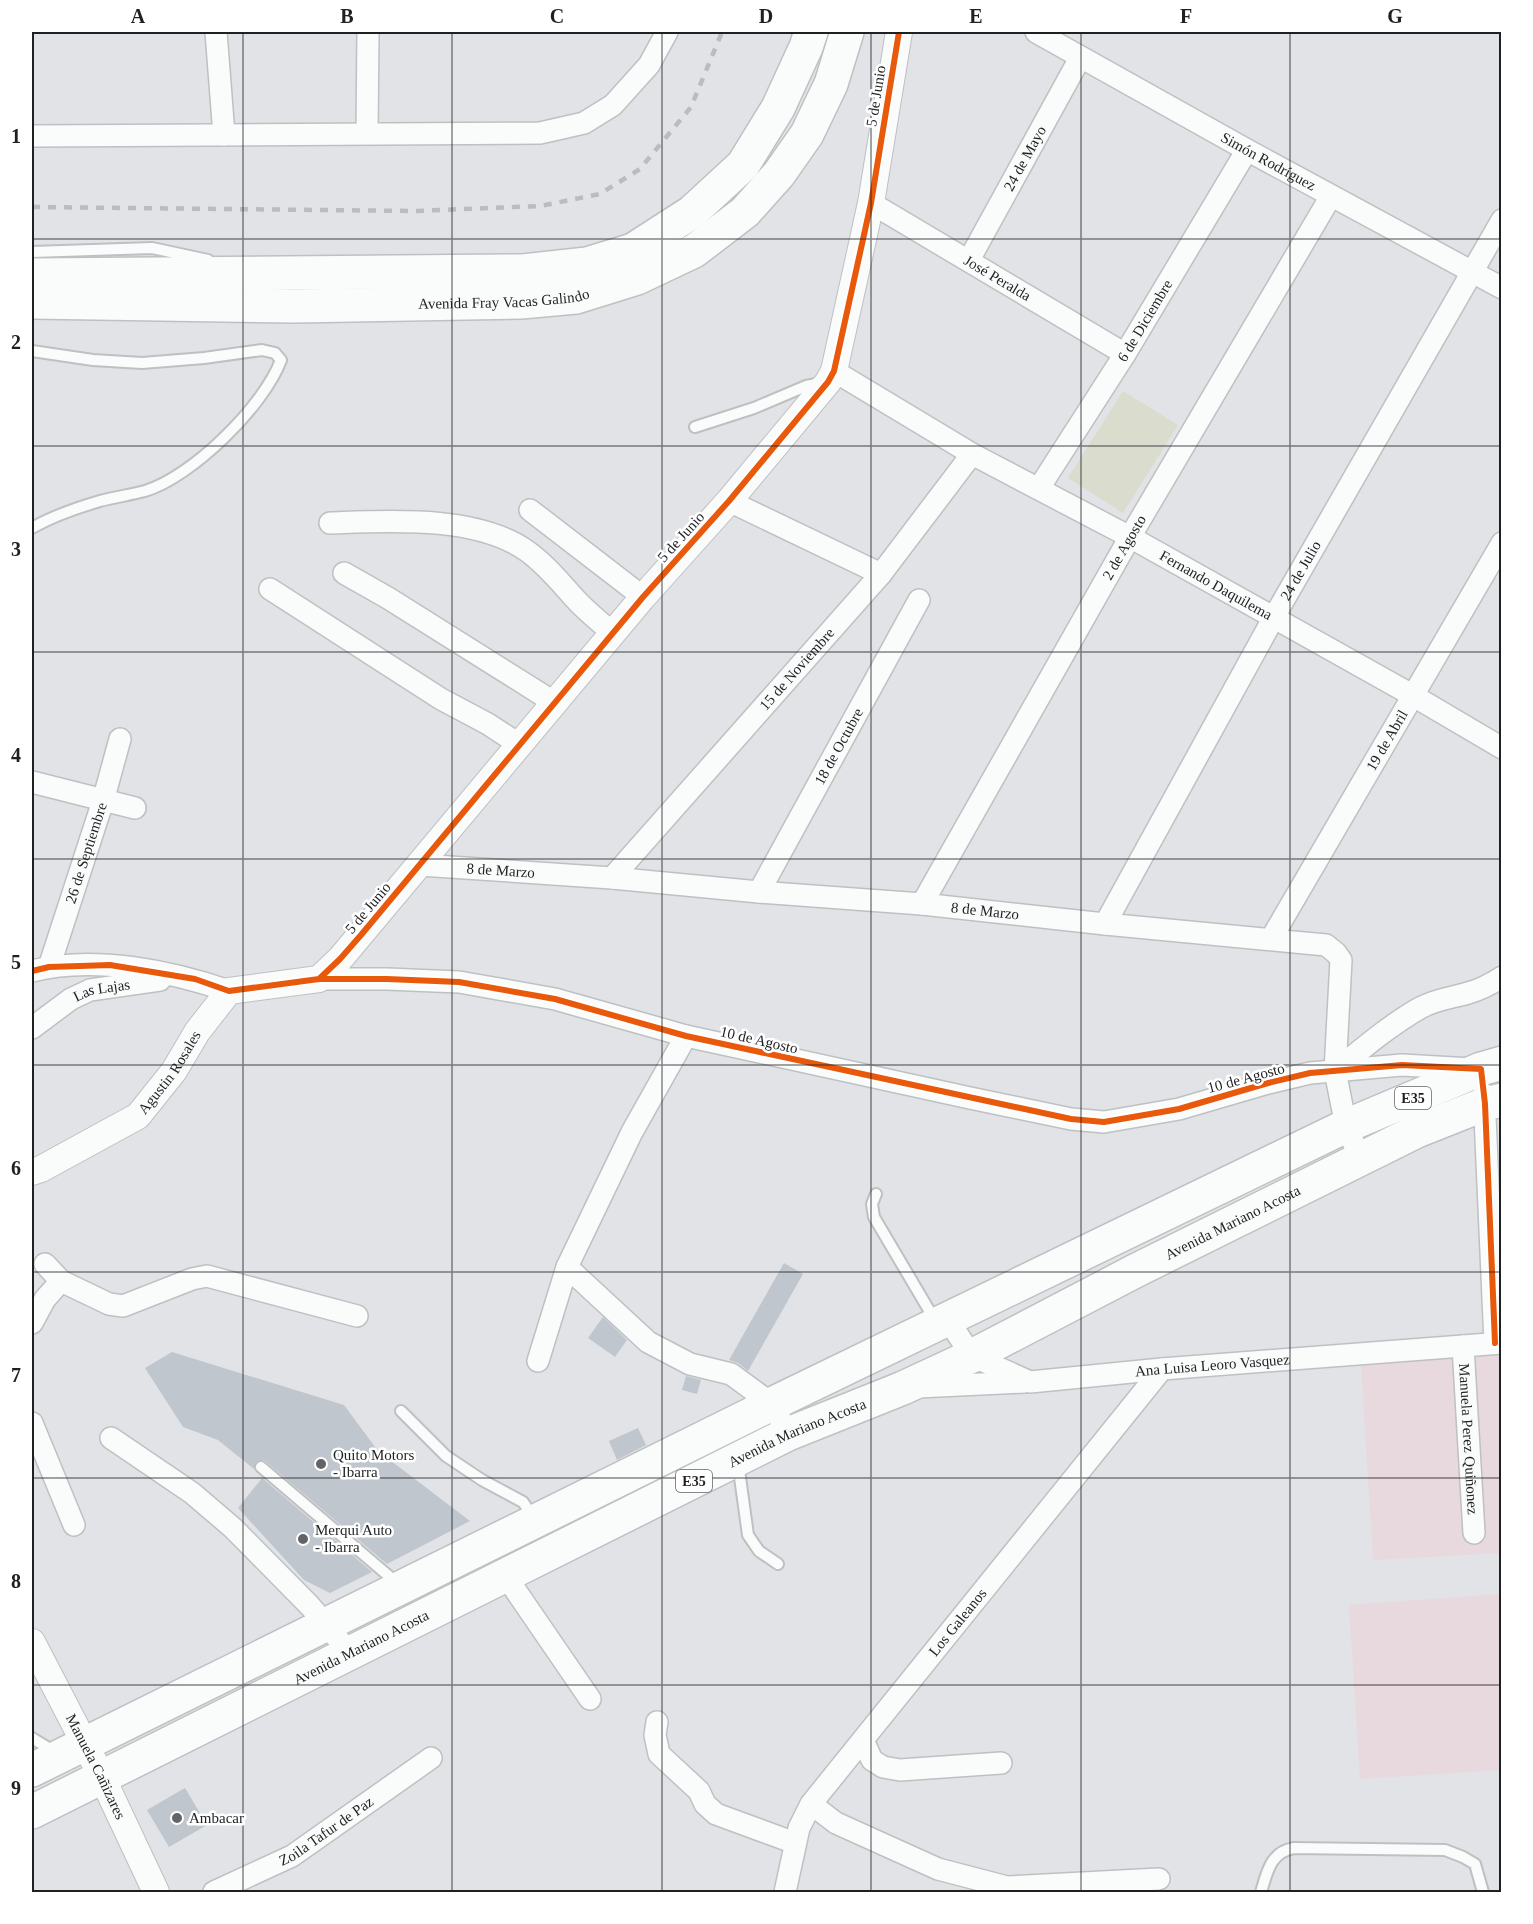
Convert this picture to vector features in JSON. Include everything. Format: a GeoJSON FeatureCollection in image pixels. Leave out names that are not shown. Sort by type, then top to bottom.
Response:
{"type":"FeatureCollection","features":[{"type":"Feature","properties":{"kind":"main road","name":"Avenida Fray Vacas Galindo"},"geometry":{"type":"LineString","coordinates":[[32,275],[523,271],[587,264],[633,250],[692,212],[743,165],[778,108],[811,32]]}},
{"type":"Feature","properties":{"kind":"main road","name":"Avenida Fray Vacas Galindo"},"geometry":{"type":"LineString","coordinates":[[32,302],[296,306],[521,302],[576,297],[637,278],[694,250],[745,212],[779,174],[807,134],[817,114],[831,84],[847,32]]}},
{"type":"Feature","properties":{"kind":"main road","name":"E35"},"geometry":{"type":"LineString","coordinates":[[59,1756],[772,1404],[1346,1126],[1491,1066]]}},
{"type":"Feature","properties":{"kind":"main road","name":"Avenida Mariano Acosta"},"geometry":{"type":"LineString","coordinates":[[32,1812],[788,1434],[903,1388],[972,1356],[1135,1271],[1417,1131],[1493,1102]]}},
{"type":"Feature","properties":{"kind":"street"},"geometry":{"type":"LineString","coordinates":[[216,32],[224,135]]}},
{"type":"Feature","properties":{"kind":"street"},"geometry":{"type":"LineString","coordinates":[[367,133],[368,32]]}},
{"type":"Feature","properties":{"kind":"street"},"geometry":{"type":"LineString","coordinates":[[32,136],[540,133],[584,123],[613,105],[650,65],[668,32]]}},
{"type":"Feature","properties":{"kind":"street","name":"5 de Junio"},"geometry":{"type":"LineString","coordinates":[[319,979],[340,959],[420,865],[644,597],[729,501],[831,377],[871,203],[899,32]]}},
{"type":"Feature","properties":{"kind":"street","name":"Simón Rodríguez"},"geometry":{"type":"LineString","coordinates":[[1036,32],[1247,150],[1502,288]]}},
{"type":"Feature","properties":{"kind":"street","name":"24 de Mayo"},"geometry":{"type":"LineString","coordinates":[[969,260],[1080,58]]}},
{"type":"Feature","properties":{"kind":"street","name":"6 de Diciembre"},"geometry":{"type":"LineString","coordinates":[[1039,488],[1125,354],[1247,150]]}},
{"type":"Feature","properties":{"kind":"street","name":"2 de Agosto"},"geometry":{"type":"LineString","coordinates":[[922,904],[1130,537],[1331,196]]}},
{"type":"Feature","properties":{"kind":"street","name":"José Peralda"},"geometry":{"type":"LineString","coordinates":[[871,203],[1125,354]]}},
{"type":"Feature","properties":{"kind":"street","name":"24 de Julio"},"geometry":{"type":"LineString","coordinates":[[1105,924],[1274,617],[1502,220]]}},
{"type":"Feature","properties":{"kind":"street","name":"Fernando Daquilema"},"geometry":{"type":"LineString","coordinates":[[831,377],[1130,537],[1502,747]]}},
{"type":"Feature","properties":{"kind":"street","name":"15 de Noviembre"},"geometry":{"type":"LineString","coordinates":[[612,878],[881,574],[972,454]]}},
{"type":"Feature","properties":{"kind":"street"},"geometry":{"type":"LineString","coordinates":[[729,501],[881,574]]}},
{"type":"Feature","properties":{"kind":"street"},"geometry":{"type":"LineString","coordinates":[[530,510],[644,597]]}},
{"type":"Feature","properties":{"kind":"street"},"geometry":{"type":"LineString","coordinates":[[330,524],[395,520],[463,526],[500,537],[527,550],[582,606],[614,634]]}},
{"type":"Feature","properties":{"kind":"street","name":"19 de Abril"},"geometry":{"type":"LineString","coordinates":[[1271,939],[1502,543]]}},
{"type":"Feature","properties":{"kind":"street"},"geometry":{"type":"LineString","coordinates":[[344,573],[555,703]]}},
{"type":"Feature","properties":{"kind":"street"},"geometry":{"type":"LineString","coordinates":[[270,589],[441,699],[488,724],[520,745]]}},
{"type":"Feature","properties":{"kind":"street","name":"18 de Octubre"},"geometry":{"type":"LineString","coordinates":[[759,892],[919,600]]}},
{"type":"Feature","properties":{"kind":"street","name":"26 de Septiembre"},"geometry":{"type":"LineString","coordinates":[[40,969],[103,801],[120,739]]}},
{"type":"Feature","properties":{"kind":"street"},"geometry":{"type":"LineString","coordinates":[[32,782],[135,808]]}},
{"type":"Feature","properties":{"kind":"street","name":"8 de Marzo"},"geometry":{"type":"LineString","coordinates":[[420,865],[612,878],[922,904],[1326,945],[1341,960],[1335,1071],[1346,1126],[1361,1160]]}},
{"type":"Feature","properties":{"kind":"street","name":"10 de Agosto"},"geometry":{"type":"LineString","coordinates":[[40,969],[110,965],[195,980],[229,991],[319,979],[459,982],[555,999],[686,1036],[981,1101],[1071,1119],[1104,1122],[1179,1109],[1310,1073],[1402,1065],[1491,1066]]}},
{"type":"Feature","properties":{"kind":"street","name":"Las Lajas"},"geometry":{"type":"LineString","coordinates":[[32,1028],[71,999],[90,990],[180,977]]}},
{"type":"Feature","properties":{"kind":"street"},"geometry":{"type":"LineString","coordinates":[[1335,1071],[1420,1008],[1440,999],[1475,991],[1502,978]]}},
{"type":"Feature","properties":{"kind":"street","name":"Agustin Rosales"},"geometry":{"type":"LineString","coordinates":[[32,1172],[138,1116],[174,1071],[197,1032],[229,991]]}},
{"type":"Feature","properties":{"kind":"street"},"geometry":{"type":"LineString","coordinates":[[538,1361],[567,1268],[632,1132],[686,1036]]}},
{"type":"Feature","properties":{"kind":"street"},"geometry":{"type":"LineString","coordinates":[[1491,1066],[1498,1343]]}},
{"type":"Feature","properties":{"kind":"street"},"geometry":{"type":"LineString","coordinates":[[45,1264],[61,1281],[109,1304],[123,1306],[192,1279],[207,1276],[357,1316]]}},
{"type":"Feature","properties":{"kind":"street"},"geometry":{"type":"LineString","coordinates":[[567,1268],[648,1342],[690,1364],[731,1374],[772,1404],[788,1434]]}},
{"type":"Feature","properties":{"kind":"street"},"geometry":{"type":"LineString","coordinates":[[32,1323],[45,1299],[61,1281]]}},
{"type":"Feature","properties":{"kind":"street"},"geometry":{"type":"LineString","coordinates":[[943,1322],[972,1356]]}},
{"type":"Feature","properties":{"kind":"street","name":"Ana Luisa Leoro Vasquez"},"geometry":{"type":"LineString","coordinates":[[972,1356],[1030,1382],[1162,1369],[1498,1343]]}},
{"type":"Feature","properties":{"kind":"street","name":"Manuela Perez Quiñonez"},"geometry":{"type":"LineString","coordinates":[[1463,1346],[1474,1533]]}},
{"type":"Feature","properties":{"kind":"street","name":"Los Galeanos"},"geometry":{"type":"LineString","coordinates":[[785,1893],[799,1828],[811,1804],[1162,1369]]}},
{"type":"Feature","properties":{"kind":"street"},"geometry":{"type":"LineString","coordinates":[[903,1388],[1030,1382]]}},
{"type":"Feature","properties":{"kind":"street"},"geometry":{"type":"LineString","coordinates":[[32,1424],[74,1526]]}},
{"type":"Feature","properties":{"kind":"street"},"geometry":{"type":"LineString","coordinates":[[111,1438],[192,1493],[233,1528],[327,1624],[350,1653]]}},
{"type":"Feature","properties":{"kind":"street"},"geometry":{"type":"LineString","coordinates":[[506,1575],[590,1699]]}},
{"type":"Feature","properties":{"kind":"street","name":"Manuela Cañizares"},"geometry":{"type":"LineString","coordinates":[[32,1642],[59,1756],[102,1777],[156,1893]]}},
{"type":"Feature","properties":{"kind":"street"},"geometry":{"type":"LineString","coordinates":[[657,1722],[656,1735],[659,1754],[699,1791],[705,1804],[716,1814],[795,1843]]}},
{"type":"Feature","properties":{"kind":"street"},"geometry":{"type":"LineString","coordinates":[[863,1740],[872,1760],[883,1767],[900,1770],[1001,1763]]}},
{"type":"Feature","properties":{"kind":"street","name":"Zoila Tafur de Paz"},"geometry":{"type":"LineString","coordinates":[[214,1893],[292,1856],[431,1758]]}},
{"type":"Feature","properties":{"kind":"street"},"geometry":{"type":"LineString","coordinates":[[811,1804],[836,1823],[938,1869],[1006,1887],[1159,1880]]}},
{"type":"Feature","properties":{"kind":"lane"},"geometry":{"type":"LineString","coordinates":[[32,252],[152,248],[270,273]]}},
{"type":"Feature","properties":{"kind":"lane"},"geometry":{"type":"LineString","coordinates":[[32,351],[93,360],[142,363],[262,350],[275,353],[281,360],[275,377],[246,417],[202,456],[169,481],[146,491],[100,501],[54,516],[32,528]]}},
{"type":"Feature","properties":{"kind":"lane"},"geometry":{"type":"LineString","coordinates":[[695,427],[754,408],[831,377]]}},
{"type":"Feature","properties":{"kind":"lane"},"geometry":{"type":"LineString","coordinates":[[876,1194],[872,1204],[874,1217],[927,1303],[943,1322]]}},
{"type":"Feature","properties":{"kind":"lane"},"geometry":{"type":"LineString","coordinates":[[401,1412],[446,1456],[482,1480],[523,1502],[536,1521]]}},
{"type":"Feature","properties":{"kind":"lane"},"geometry":{"type":"LineString","coordinates":[[737,1460],[748,1535],[759,1551],[778,1564]]}},
{"type":"Feature","properties":{"kind":"lane"},"geometry":{"type":"LineString","coordinates":[[261,1467],[403,1587]]}},
{"type":"Feature","properties":{"kind":"lane"},"geometry":{"type":"LineString","coordinates":[[32,1738],[59,1756]]}},
{"type":"Feature","properties":{"kind":"lane"},"geometry":{"type":"LineString","coordinates":[[1261,1893],[1271,1862],[1284,1850],[1294,1848],[1445,1850],[1475,1864],[1483,1893]]}},
{"type":"Feature","properties":{"kind":"shaded area"},"geometry":{"type":"Polygon","coordinates":[[[1123,391],[1178,425],[1123,513],[1068,478],[1123,391]]]}},
{"type":"Feature","properties":{"kind":"shaded area"},"geometry":{"type":"Polygon","coordinates":[[[1501,1354],[1501,1553],[1373,1560],[1361,1364],[1501,1354]]]}},
{"type":"Feature","properties":{"kind":"shaded area"},"geometry":{"type":"Polygon","coordinates":[[[1501,1594],[1501,1770],[1360,1779],[1349,1605],[1501,1594]]]}},
{"type":"Feature","properties":{"kind":"building"},"geometry":{"type":"Polygon","coordinates":[[[784,1263],[803,1274],[748,1371],[738,1363],[729,1360],[784,1263]]]}},
{"type":"Feature","properties":{"kind":"building"},"geometry":{"type":"Polygon","coordinates":[[[603,1317],[627,1340],[615,1357],[588,1338],[603,1317]]]}},
{"type":"Feature","properties":{"kind":"building","name":"Quito Motors - Ibarra"},"geometry":{"type":"Polygon","coordinates":[[[172,1352],[344,1405],[378,1451],[470,1521],[387,1564],[265,1461],[256,1462],[254,1469],[218,1440],[183,1427],[145,1368],[172,1352]]]}},
{"type":"Feature","properties":{"kind":"building"},"geometry":{"type":"Polygon","coordinates":[[[686,1376],[701,1380],[697,1394],[682,1390],[686,1376]]]}},
{"type":"Feature","properties":{"kind":"building"},"geometry":{"type":"Polygon","coordinates":[[[638,1428],[646,1445],[617,1460],[609,1441],[638,1428]]]}},
{"type":"Feature","properties":{"kind":"building","name":"Merqui Auto - Ibarra"},"geometry":{"type":"Polygon","coordinates":[[[262,1478],[372,1572],[330,1593],[304,1580],[238,1508],[262,1478]]]}},
{"type":"Feature","properties":{"kind":"building","name":"Ambacar"},"geometry":{"type":"Polygon","coordinates":[[[185,1788],[207,1825],[169,1847],[147,1810],[185,1788]]]}},
{"type":"Feature","properties":{"kind":"railway"},"geometry":{"type":"LineString","coordinates":[[32,207],[415,211],[540,206],[600,194],[640,169],[691,107],[722,32]]}},
{"type":"Feature","properties":{"kind":"cycle path"},"geometry":{"type":"LineString","coordinates":[[319,979],[361,935],[643,597],[729,501],[828,382],[834,371],[871,203],[899,32]]}},
{"type":"Feature","properties":{"kind":"cycle path"},"geometry":{"type":"LineString","coordinates":[[32,971],[49,967],[110,965],[195,979],[229,991],[319,979],[459,982],[555,999],[686,1036],[1071,1119],[1104,1122],[1179,1109],[1310,1073],[1402,1065],[1481,1069],[1485,1104],[1495,1343]]}},
{"type":"Feature","properties":{"kind":"place","name":"Quito Motors - Ibarra"},"geometry":{"type":"Point","coordinates":[321,1464]}},
{"type":"Feature","properties":{"kind":"place","name":"Merqui Auto - Ibarra"},"geometry":{"type":"Point","coordinates":[303,1539]}},
{"type":"Feature","properties":{"kind":"place","name":"Ambacar"},"geometry":{"type":"Point","coordinates":[177,1818]}}]}
